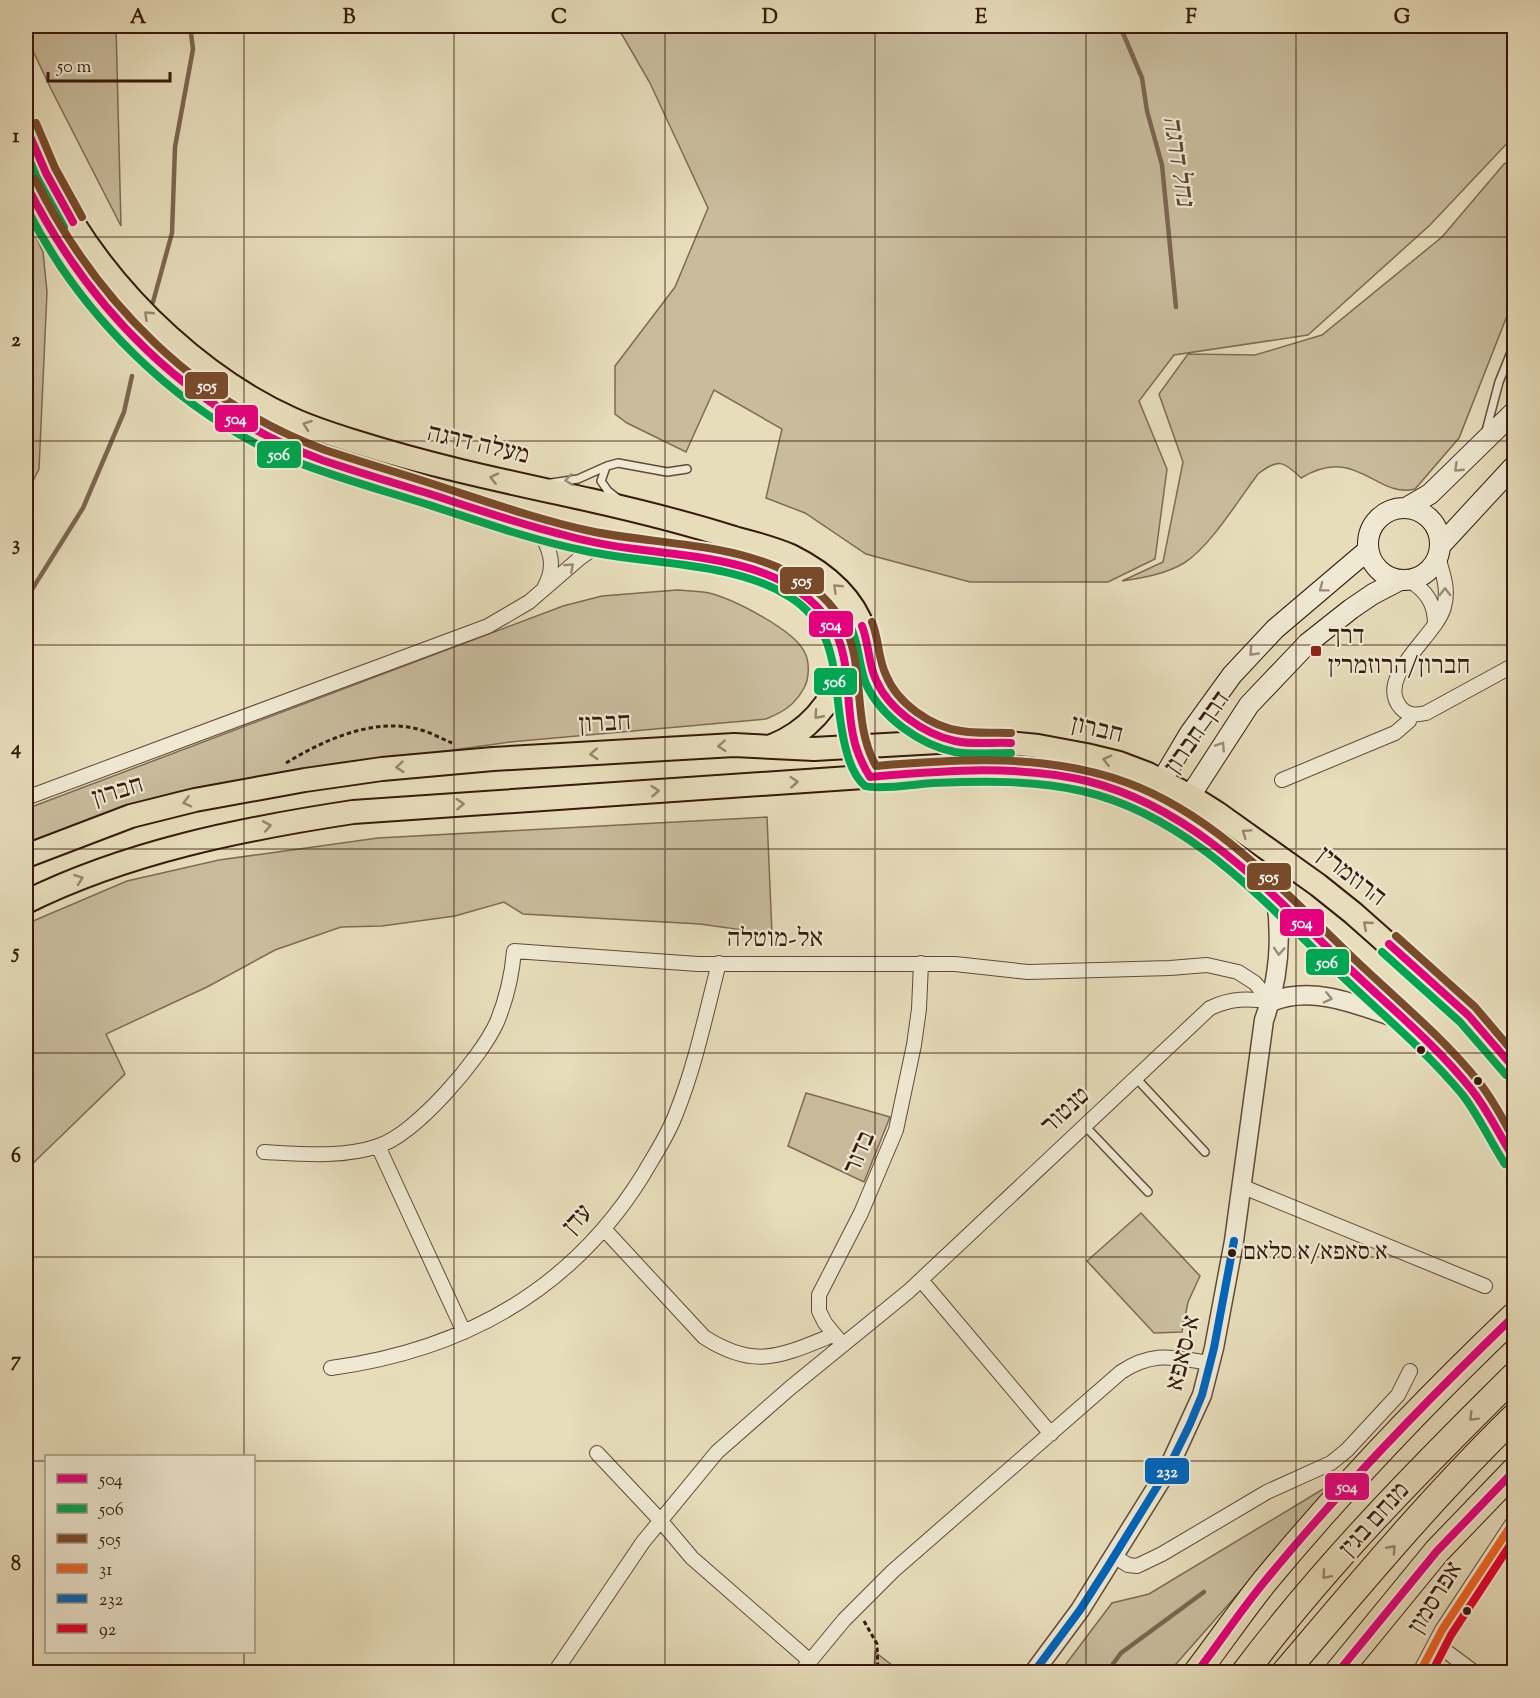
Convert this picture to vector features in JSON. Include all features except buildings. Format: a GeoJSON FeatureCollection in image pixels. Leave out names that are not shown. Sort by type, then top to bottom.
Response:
{"type":"FeatureCollection","features":[{"type":"Feature","properties":{"kind":"highway"},"geometry":{"type":"LineString","coordinates":[[1197,1672],[1265,1582],[1340,1496],[1419,1411],[1515,1316]]}},
{"type":"Feature","properties":{"kind":"highway","name":"מנחם בגין"},"geometry":{"type":"LineString","coordinates":[[1245,1672],[1321,1580],[1407,1483],[1515,1376]]}},
{"type":"Feature","properties":{"kind":"highway","name":"מנחם בגין"},"geometry":{"type":"LineString","coordinates":[[1285,1672],[1441,1493],[1515,1418]]}},
{"type":"Feature","properties":{"kind":"highway"},"geometry":{"type":"LineString","coordinates":[[1338,1672],[1437,1551],[1515,1471]]}},
{"type":"Feature","properties":{"kind":"main road","name":"מעלה דרגה"},"geometry":{"type":"LineString","coordinates":[[26,127],[46,173],[72,222],[100,263],[131,298],[170,336],[210,371],[255,401],[294,420],[393,454],[646,513],[779,552],[814,569],[840,589],[864,629],[876,680],[893,705],[915,722],[956,741]]}},
{"type":"Feature","properties":{"kind":"main road"},"geometry":{"type":"LineString","coordinates":[[26,184],[54,237],[89,288],[140,343],[172,374],[210,404],[275,440],[326,461],[538,528],[600,544],[735,564],[770,574],[800,591],[816,604],[839,639],[845,666],[854,747],[861,764],[870,777]]}},
{"type":"Feature","properties":{"kind":"main road"},"geometry":{"type":"LineString","coordinates":[[1406,508],[1430,495],[1515,412]]}},
{"type":"Feature","properties":{"kind":"main road"},"geometry":{"type":"LineString","coordinates":[[1439,551],[1438,535],[1434,524],[1417,510],[1406,508],[1390,510],[1375,522],[1368,540],[1371,559],[1383,573],[1405,580],[1426,572],[1439,551],[1515,466]]}},
{"type":"Feature","properties":{"kind":"main road","name":"דרך חברון"},"geometry":{"type":"LineString","coordinates":[[1368,550],[1300,606],[1251,653],[1207,707],[1162,780],[1163,812],[1190,796],[1249,705],[1308,643],[1373,594],[1405,580]]}},
{"type":"Feature","properties":{"kind":"main road"},"geometry":{"type":"LineString","coordinates":[[771,747],[795,736],[815,718],[832,698],[845,666]]}},
{"type":"Feature","properties":{"kind":"main road","name":"חברון"},"geometry":{"type":"LineString","coordinates":[[26,856],[131,816],[195,800],[306,780],[382,769],[493,759],[724,746],[814,748],[990,741],[1038,746],[1119,763],[1162,780],[1190,796]]}},
{"type":"Feature","properties":{"kind":"main road","name":"חברון"},"geometry":{"type":"LineString","coordinates":[[26,902],[64,884],[184,845],[259,827],[353,812],[959,771],[1039,774],[1087,781],[1163,812]]}},
{"type":"Feature","properties":{"kind":"main road","name":"הרוזמרין"},"geometry":{"type":"LineString","coordinates":[[1190,796],[1269,850],[1353,913],[1468,1015],[1515,1068]]}},
{"type":"Feature","properties":{"kind":"main road"},"geometry":{"type":"LineString","coordinates":[[1163,812],[1199,835],[1276,899],[1404,1020],[1470,1089],[1484,1107],[1515,1158]]}},
{"type":"Feature","properties":{"kind":"street"},"geometry":{"type":"LineString","coordinates":[[538,528],[552,557],[549,580],[541,593]]}},
{"type":"Feature","properties":{"kind":"street"},"geometry":{"type":"LineString","coordinates":[[26,798],[488,626],[515,612],[541,593],[580,558],[600,544]]}},
{"type":"Feature","properties":{"kind":"street"},"geometry":{"type":"LineString","coordinates":[[1439,551],[1446,590],[1444,606],[1435,626],[1400,669],[1394,687],[1394,696],[1398,704],[1404,712],[1412,715],[1426,713],[1515,665]]}},
{"type":"Feature","properties":{"kind":"street"},"geometry":{"type":"LineString","coordinates":[[1405,580],[1428,596],[1435,613],[1435,626]]}},
{"type":"Feature","properties":{"kind":"street"},"geometry":{"type":"LineString","coordinates":[[1282,780],[1395,733],[1409,721],[1412,715]]}},
{"type":"Feature","properties":{"kind":"street","name":"א-סאפא"},"geometry":{"type":"LineString","coordinates":[[1034,1672],[1080,1610],[1168,1469],[1202,1395],[1234,1240],[1264,1020],[1271,1002],[1280,945],[1276,899]]}},
{"type":"Feature","properties":{"kind":"street","name":"אל-מוטלה"},"geometry":{"type":"LineString","coordinates":[[264,1152],[304,1154],[349,1151],[378,1146],[393,1139],[423,1114],[470,1063],[496,1024],[505,1001],[514,951],[698,964],[921,963],[955,964],[1028,972],[1207,965],[1222,967],[1247,977],[1255,982],[1271,1002]]}},
{"type":"Feature","properties":{"kind":"street","name":"עדן"},"geometry":{"type":"LineString","coordinates":[[331,1368],[396,1357],[464,1332],[498,1316],[533,1294],[597,1239],[633,1191],[677,1113],[694,1064],[719,963]]}},
{"type":"Feature","properties":{"kind":"street","name":"בדור"},"geometry":{"type":"LineString","coordinates":[[838,1340],[819,1311],[819,1295],[861,1213],[896,1130],[914,1045],[919,1009],[921,963]]}},
{"type":"Feature","properties":{"kind":"street"},"geometry":{"type":"LineString","coordinates":[[1271,1002],[1292,995],[1318,996],[1404,1020]]}},
{"type":"Feature","properties":{"kind":"street","name":"טנטור"},"geometry":{"type":"LineString","coordinates":[[555,1672],[643,1542],[717,1452],[790,1388],[838,1340],[909,1291],[1210,1008],[1222,1002],[1243,998],[1271,1002]]}},
{"type":"Feature","properties":{"kind":"street"},"geometry":{"type":"LineString","coordinates":[[378,1146],[464,1332]]}},
{"type":"Feature","properties":{"kind":"street"},"geometry":{"type":"LineString","coordinates":[[1241,1186],[1485,1286]]}},
{"type":"Feature","properties":{"kind":"street"},"geometry":{"type":"LineString","coordinates":[[604,1229],[704,1337],[722,1348],[739,1355],[754,1357],[789,1353],[838,1340]]}},
{"type":"Feature","properties":{"kind":"street"},"geometry":{"type":"LineString","coordinates":[[921,1280],[1051,1434]]}},
{"type":"Feature","properties":{"kind":"street"},"geometry":{"type":"LineString","coordinates":[[801,1672],[855,1609],[893,1571],[1134,1364],[1150,1358],[1166,1357],[1210,1363]]}},
{"type":"Feature","properties":{"kind":"street"},"geometry":{"type":"LineString","coordinates":[[1114,1556],[1128,1565],[1137,1566],[1162,1554],[1267,1492],[1331,1463],[1347,1450],[1398,1395],[1410,1371]]}},
{"type":"Feature","properties":{"kind":"street"},"geometry":{"type":"LineString","coordinates":[[597,1453],[692,1558],[810,1661]]}},
{"type":"Feature","properties":{"kind":"street","name":"אפרסמון"},"geometry":{"type":"LineString","coordinates":[[1420,1672],[1435,1643],[1512,1531]]}},
{"type":"Feature","properties":{"kind":"street"},"geometry":{"type":"LineString","coordinates":[[1435,1643],[1474,1672]]}},
{"type":"Feature","properties":{"kind":"lane"},"geometry":{"type":"LineString","coordinates":[[1480,447],[1498,382],[1515,345]]}},
{"type":"Feature","properties":{"kind":"lane"},"geometry":{"type":"LineString","coordinates":[[528,486],[578,479],[607,466],[625,464],[667,472],[687,469]]}},
{"type":"Feature","properties":{"kind":"lane"},"geometry":{"type":"LineString","coordinates":[[607,466],[603,471],[601,482],[608,491],[618,499],[646,513]]}},
{"type":"Feature","properties":{"kind":"lane"},"geometry":{"type":"LineString","coordinates":[[1136,1078],[1205,1152]]}},
{"type":"Feature","properties":{"kind":"lane"},"geometry":{"type":"LineString","coordinates":[[1085,1126],[1148,1192]]}},
{"type":"Feature","properties":{"kind":"path"},"geometry":{"type":"LineString","coordinates":[[278,768],[330,740],[363,729],[398,726],[416,728],[462,747]]}},
{"type":"Feature","properties":{"kind":"path"},"geometry":{"type":"LineString","coordinates":[[855,1609],[870,1628],[877,1644],[878,1672]]}},
{"type":"Feature","properties":{"kind":"shaded area"},"geometry":{"type":"Polygon","coordinates":[[[26,26],[116,26],[121,226],[51,89],[26,36],[26,26]]]}},
{"type":"Feature","properties":{"kind":"shaded area"},"geometry":{"type":"Polygon","coordinates":[[[617,26],[1514,26],[1514,136],[1430,225],[1308,335],[1174,355],[1139,401],[1167,469],[1155,559],[1108,582],[970,582],[866,554],[805,513],[766,498],[782,429],[714,390],[686,452],[627,423],[615,414],[615,366],[675,287],[708,208],[650,83],[617,26]]]}},
{"type":"Feature","properties":{"kind":"shaded area"},"geometry":{"type":"Polygon","coordinates":[[[1514,158],[1514,298],[1459,438],[1415,489],[1401,490],[1389,487],[1351,469],[1337,467],[1320,469],[1301,478],[1285,465],[1271,465],[1258,474],[1224,522],[1194,556],[1162,573],[1122,581],[1163,562],[1183,462],[1159,394],[1188,354],[1255,355],[1322,335],[1442,237],[1504,164],[1514,158]]]}},
{"type":"Feature","properties":{"kind":"shaded area"},"geometry":{"type":"Polygon","coordinates":[[[26,216],[43,252],[47,292],[39,469],[26,495],[26,216]]]}},
{"type":"Feature","properties":{"kind":"shaded area"},"geometry":{"type":"Polygon","coordinates":[[[677,590],[720,596],[777,625],[799,644],[807,657],[808,676],[804,688],[793,703],[766,719],[510,742],[227,782],[177,792],[126,806],[26,848],[26,809],[563,606],[602,596],[677,590]]]}},
{"type":"Feature","properties":{"kind":"shaded area"},"geometry":{"type":"Polygon","coordinates":[[[767,817],[772,934],[700,924],[523,914],[504,902],[455,916],[382,926],[341,927],[275,950],[207,987],[106,1034],[125,1074],[26,1170],[26,924],[127,881],[219,860],[378,838],[767,817]]]}},
{"type":"Feature","properties":{"kind":"shaded area"},"geometry":{"type":"Polygon","coordinates":[[[806,1093],[890,1117],[864,1182],[788,1146],[806,1093]]]}},
{"type":"Feature","properties":{"kind":"shaded area"},"geometry":{"type":"Polygon","coordinates":[[[1141,1213],[1200,1276],[1188,1302],[1182,1332],[1154,1333],[1087,1261],[1141,1213]]]}},
{"type":"Feature","properties":{"kind":"shaded area"},"geometry":{"type":"Polygon","coordinates":[[[1338,1480],[1169,1672],[1060,1672],[1112,1603],[1149,1594],[1338,1480]]]}},
{"type":"Feature","properties":{"kind":"shaded area"},"geometry":{"type":"Polygon","coordinates":[[[875,1652],[901,1672],[874,1672],[875,1652]]]}},
{"type":"Feature","properties":{"kind":"waterway"},"geometry":{"type":"LineString","coordinates":[[153,302],[172,233],[175,147],[193,49],[190,26]]}},
{"type":"Feature","properties":{"kind":"waterway","name":"נחל דרגה"},"geometry":{"type":"LineString","coordinates":[[1120,26],[1142,78],[1147,111],[1162,165],[1176,307]]}},
{"type":"Feature","properties":{"kind":"waterway"},"geometry":{"type":"LineString","coordinates":[[26,599],[83,508],[124,412],[132,376]]}},
{"type":"Feature","properties":{"kind":"waterway"},"geometry":{"type":"LineString","coordinates":[[1107,1672],[1121,1653],[1204,1592]]}},
{"type":"Feature","properties":{"kind":"transit line","name":"505"},"geometry":{"type":"LineString","coordinates":[[36,123],[55,168],[82,217]]}},
{"type":"Feature","properties":{"kind":"transit line","name":"504"},"geometry":{"type":"LineString","coordinates":[[26,127],[46,173],[73,222]]}},
{"type":"Feature","properties":{"kind":"transit line","name":"506"},"geometry":{"type":"LineString","coordinates":[[26,152],[37,178],[64,227]]}},
{"type":"Feature","properties":{"kind":"transit line","name":"505"},"geometry":{"type":"LineString","coordinates":[[35,179],[60,224],[88,266],[154,343],[193,376],[234,405],[278,430],[325,450],[571,527],[732,553],[777,567],[804,582],[834,609],[849,635],[857,672],[863,730],[876,766],[971,760],[1067,767],[1098,773],[1128,783],[1189,814],[1245,855],[1447,1046],[1483,1088],[1514,1139]]}},
{"type":"Feature","properties":{"kind":"transit line","name":"504"},"geometry":{"type":"LineString","coordinates":[[26,184],[51,230],[80,273],[112,314],[147,350],[186,384],[228,413],[273,439],[322,460],[569,537],[626,548],[714,560],[766,574],[790,586],[811,601],[829,621],[836,634],[845,662],[854,741],[870,777],[979,770],[1034,772],[1060,776],[1087,781],[1126,794],[1198,833],[1231,858],[1293,913],[1443,1057],[1477,1097],[1514,1158]]}},
{"type":"Feature","properties":{"kind":"transit line","name":"506"},"geometry":{"type":"LineString","coordinates":[[26,207],[73,284],[134,354],[168,385],[205,413],[244,437],[284,457],[319,470],[525,536],[611,556],[717,570],[767,585],[790,597],[808,612],[821,629],[829,647],[847,753],[854,771],[865,786],[989,782],[1064,787],[1121,803],[1193,842],[1257,894],[1435,1064],[1468,1102],[1505,1164]]}},
{"type":"Feature","properties":{"kind":"transit line","name":"505"},"geometry":{"type":"LineString","coordinates":[[872,622],[886,675],[898,695],[916,712],[950,729],[1011,733]]}},
{"type":"Feature","properties":{"kind":"transit line","name":"504"},"geometry":{"type":"LineString","coordinates":[[862,626],[876,680],[889,701],[909,719],[931,733],[955,741],[1011,743]]}},
{"type":"Feature","properties":{"kind":"transit line","name":"506"},"geometry":{"type":"LineString","coordinates":[[852,630],[866,684],[881,708],[903,728],[928,743],[955,752],[1011,753]]}},
{"type":"Feature","properties":{"kind":"transit line","name":"505"},"geometry":{"type":"LineString","coordinates":[[1396,936],[1475,1007],[1514,1053]]}},
{"type":"Feature","properties":{"kind":"transit line","name":"504"},"geometry":{"type":"LineString","coordinates":[[1389,944],[1468,1015],[1514,1068]]}},
{"type":"Feature","properties":{"kind":"transit line","name":"506"},"geometry":{"type":"LineString","coordinates":[[1382,952],[1460,1022],[1506,1075]]}},
{"type":"Feature","properties":{"kind":"transit line","name":"232"},"geometry":{"type":"LineString","coordinates":[[1034,1672],[1080,1610],[1105,1571],[1168,1469],[1190,1424],[1202,1395],[1214,1348],[1234,1241]]}},
{"type":"Feature","properties":{"kind":"transit line","name":"504"},"geometry":{"type":"LineString","coordinates":[[1197,1672],[1256,1592],[1324,1512],[1417,1412],[1514,1316]]}},
{"type":"Feature","properties":{"kind":"transit line","name":"504"},"geometry":{"type":"LineString","coordinates":[[1338,1672],[1437,1551],[1514,1471]]}},
{"type":"Feature","properties":{"kind":"transit line","name":"31"},"geometry":{"type":"LineString","coordinates":[[1420,1672],[1442,1630],[1514,1521]]}},
{"type":"Feature","properties":{"kind":"transit line","name":"92"},"geometry":{"type":"LineString","coordinates":[[1432,1672],[1451,1635],[1514,1539]]}},
{"type":"Feature","properties":{"kind":"place","name":"דרך חברון/הרוזמרין"},"geometry":{"type":"Point","coordinates":[1316,651]}},
{"type":"Feature","properties":{"kind":"place","name":"א סאפא/א סלאם"},"geometry":{"type":"Point","coordinates":[1232,1253]}}]}
